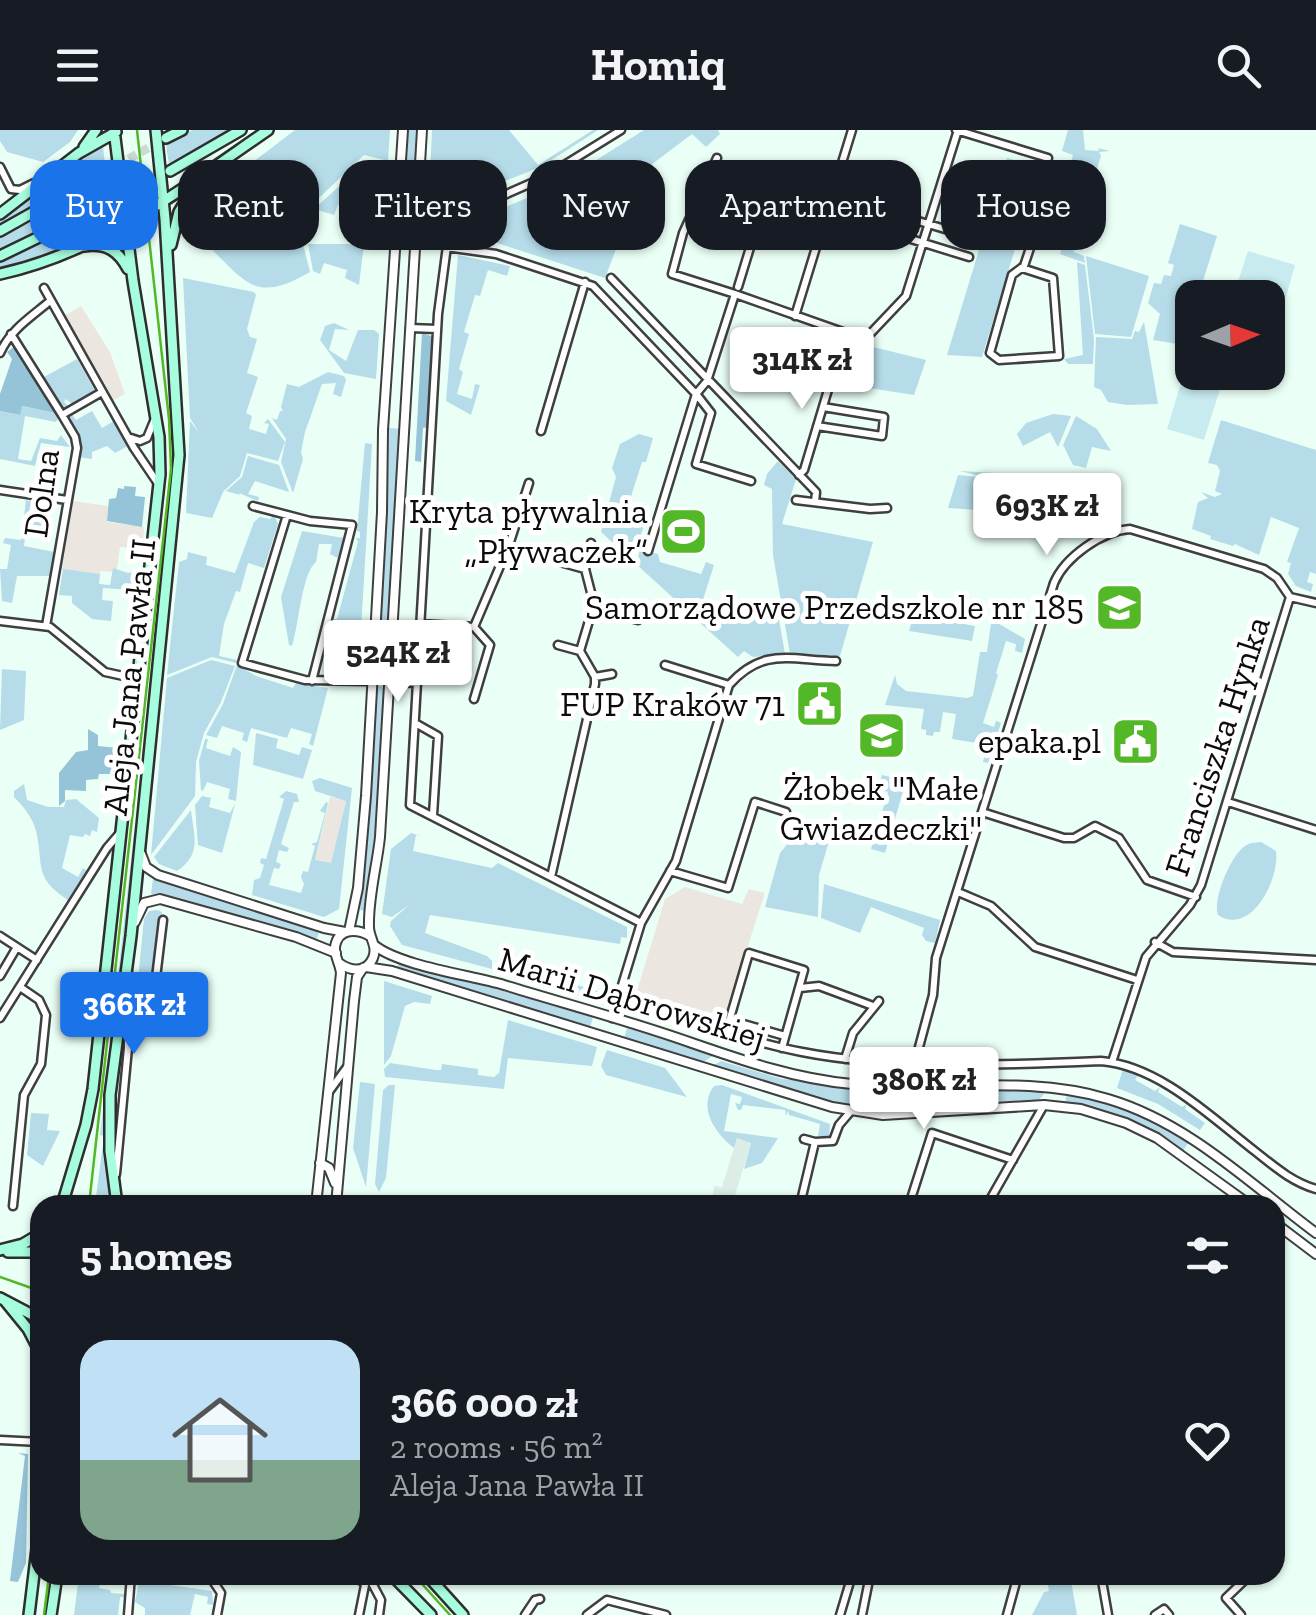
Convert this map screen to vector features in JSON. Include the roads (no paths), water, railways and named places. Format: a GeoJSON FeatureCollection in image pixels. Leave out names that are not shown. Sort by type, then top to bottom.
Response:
{"type":"FeatureCollection","features":[{"type":"Feature","properties":{"kind":"main road"},"geometry":{"type":"LineString","coordinates":[[79,153],[96,130]]}},
{"type":"Feature","properties":{"kind":"main road","name":"Aleja Jana Pawła II"},"geometry":{"type":"LineString","coordinates":[[148,130],[158,153]]}},
{"type":"Feature","properties":{"kind":"main road","name":"Aleja Jana Pawła II"},"geometry":{"type":"LineString","coordinates":[[116,1195],[109,1136],[110,1095],[131,936],[178,468],[164,202],[156,130]]}},
{"type":"Feature","properties":{"kind":"main road"},"geometry":{"type":"LineString","coordinates":[[166,138],[182,130]]}},
{"type":"Feature","properties":{"kind":"main road"},"geometry":{"type":"LineString","coordinates":[[170,171],[240,130]]}},
{"type":"Feature","properties":{"kind":"main road"},"geometry":{"type":"LineString","coordinates":[[226,160],[268,130]]}},
{"type":"Feature","properties":{"kind":"main road"},"geometry":{"type":"LineString","coordinates":[[70,160],[116,131]]}},
{"type":"Feature","properties":{"kind":"main road","name":"Aleja Jana Pawła II"},"geometry":{"type":"LineString","coordinates":[[116,131],[118,160]]}},
{"type":"Feature","properties":{"kind":"main road"},"geometry":{"type":"LineString","coordinates":[[0,214],[30,190]]}},
{"type":"Feature","properties":{"kind":"main road"},"geometry":{"type":"LineString","coordinates":[[158,205],[178,193]]}},
{"type":"Feature","properties":{"kind":"main road"},"geometry":{"type":"LineString","coordinates":[[0,231],[30,214]]}},
{"type":"Feature","properties":{"kind":"main road"},"geometry":{"type":"LineString","coordinates":[[168,267],[178,217]]}},
{"type":"Feature","properties":{"kind":"main road"},"geometry":{"type":"LineString","coordinates":[[0,256],[30,242]]}},
{"type":"Feature","properties":{"kind":"main road"},"geometry":{"type":"LineString","coordinates":[[0,274],[71,250]]}},
{"type":"Feature","properties":{"kind":"main road"},"geometry":{"type":"LineString","coordinates":[[111,250],[133,281]]}},
{"type":"Feature","properties":{"kind":"main road","name":"Aleja Jana Pawła II"},"geometry":{"type":"LineString","coordinates":[[65,1195],[91,1102],[158,488],[160,451],[129,250]]}},
{"type":"Feature","properties":{"kind":"main road"},"geometry":{"type":"LineString","coordinates":[[0,1250],[30,1240]]}},
{"type":"Feature","properties":{"kind":"main road"},"geometry":{"type":"LineString","coordinates":[[0,1250],[30,1252]]}},
{"type":"Feature","properties":{"kind":"main road"},"geometry":{"type":"LineString","coordinates":[[3,1300],[30,1314]]}},
{"type":"Feature","properties":{"kind":"main road"},"geometry":{"type":"LineString","coordinates":[[3,1300],[30,1333]]}},
{"type":"Feature","properties":{"kind":"main road"},"geometry":{"type":"LineString","coordinates":[[30,1615],[33,1585]]}},
{"type":"Feature","properties":{"kind":"main road"},"geometry":{"type":"LineString","coordinates":[[51,1615],[56,1585]]}},
{"type":"Feature","properties":{"kind":"main road"},"geometry":{"type":"LineString","coordinates":[[402,1585],[431,1615]]}},
{"type":"Feature","properties":{"kind":"main road"},"geometry":{"type":"LineString","coordinates":[[436,1585],[463,1615]]}},
{"type":"Feature","properties":{"kind":"street"},"geometry":{"type":"LineString","coordinates":[[317,1195],[341,976],[337,942],[347,932],[359,879],[403,130]]}},
{"type":"Feature","properties":{"kind":"street"},"geometry":{"type":"LineString","coordinates":[[337,1193],[356,986],[374,957],[368,926],[380,838],[422,130]]}},
{"type":"Feature","properties":{"kind":"street"},"geometry":{"type":"LineString","coordinates":[[507,194],[545,178],[621,130]]}},
{"type":"Feature","properties":{"kind":"street"},"geometry":{"type":"LineString","coordinates":[[843,160],[852,130]]}},
{"type":"Feature","properties":{"kind":"street"},"geometry":{"type":"LineString","coordinates":[[717,158],[683,233],[672,274],[736,290],[845,333],[862,338],[869,335],[906,296],[957,130],[1048,158],[1027,227],[1032,243],[1022,268],[1012,276],[990,355],[1002,360],[1059,356],[1053,278],[1022,268]]}},
{"type":"Feature","properties":{"kind":"street"},"geometry":{"type":"LineString","coordinates":[[0,167],[7,186],[14,190],[30,184]]}},
{"type":"Feature","properties":{"kind":"street"},"geometry":{"type":"LineString","coordinates":[[921,222],[941,228]]}},
{"type":"Feature","properties":{"kind":"street"},"geometry":{"type":"LineString","coordinates":[[923,243],[969,257]]}},
{"type":"Feature","properties":{"kind":"street"},"geometry":{"type":"LineString","coordinates":[[446,250],[410,806],[641,923]]}},
{"type":"Feature","properties":{"kind":"street"},"geometry":{"type":"LineString","coordinates":[[467,250],[496,254],[592,286],[711,413],[696,464],[751,480]]}},
{"type":"Feature","properties":{"kind":"street"},"geometry":{"type":"LineString","coordinates":[[648,550],[696,394],[707,381],[748,250]]}},
{"type":"Feature","properties":{"kind":"street"},"geometry":{"type":"LineString","coordinates":[[795,316],[816,250]]}},
{"type":"Feature","properties":{"kind":"street"},"geometry":{"type":"LineString","coordinates":[[610,278],[816,492],[815,502]]}},
{"type":"Feature","properties":{"kind":"street"},"geometry":{"type":"LineString","coordinates":[[540,430],[584,282]]}},
{"type":"Feature","properties":{"kind":"street"},"geometry":{"type":"LineString","coordinates":[[44,288],[158,488]]}},
{"type":"Feature","properties":{"kind":"street"},"geometry":{"type":"LineString","coordinates":[[0,353],[11,334],[50,302]]}},
{"type":"Feature","properties":{"kind":"street"},"geometry":{"type":"LineString","coordinates":[[390,327],[438,329]]}},
{"type":"Feature","properties":{"kind":"street"},"geometry":{"type":"LineString","coordinates":[[799,475],[804,470],[845,333]]}},
{"type":"Feature","properties":{"kind":"street"},"geometry":{"type":"LineString","coordinates":[[11,334],[62,416]]}},
{"type":"Feature","properties":{"kind":"street","name":"Dolna"},"geometry":{"type":"LineString","coordinates":[[46,626],[77,444],[62,416],[102,392]]}},
{"type":"Feature","properties":{"kind":"street"},"geometry":{"type":"LineString","coordinates":[[818,426],[882,436],[884,418],[823,407]]}},
{"type":"Feature","properties":{"kind":"street"},"geometry":{"type":"LineString","coordinates":[[128,436],[140,441],[150,437],[154,410]]}},
{"type":"Feature","properties":{"kind":"street"},"geometry":{"type":"LineString","coordinates":[[474,628],[510,545],[529,483]]}},
{"type":"Feature","properties":{"kind":"street"},"geometry":{"type":"LineString","coordinates":[[0,490],[67,500]]}},
{"type":"Feature","properties":{"kind":"street"},"geometry":{"type":"LineString","coordinates":[[796,500],[887,508]]}},
{"type":"Feature","properties":{"kind":"street"},"geometry":{"type":"LineString","coordinates":[[253,506],[286,516],[352,525],[312,681]]}},
{"type":"Feature","properties":{"kind":"street"},"geometry":{"type":"LineString","coordinates":[[286,516],[242,663],[312,681],[417,683]]}},
{"type":"Feature","properties":{"kind":"street","name":"Franciszka Hynka"},"geometry":{"type":"LineString","coordinates":[[915,1062],[934,995],[936,958],[1054,584],[1073,558],[1115,532],[1135,530],[1264,569],[1277,578],[1290,597],[1196,896],[1156,942],[1138,980],[1112,1062]]}},
{"type":"Feature","properties":{"kind":"street"},"geometry":{"type":"LineString","coordinates":[[551,877],[595,676],[580,650],[593,608],[584,569],[591,542]]}},
{"type":"Feature","properties":{"kind":"street"},"geometry":{"type":"LineString","coordinates":[[560,562],[584,569]]}},
{"type":"Feature","properties":{"kind":"street"},"geometry":{"type":"LineString","coordinates":[[1290,597],[1316,603]]}},
{"type":"Feature","properties":{"kind":"street"},"geometry":{"type":"LineString","coordinates":[[593,608],[638,620]]}},
{"type":"Feature","properties":{"kind":"street"},"geometry":{"type":"LineString","coordinates":[[0,621],[46,626],[106,672],[137,679]]}},
{"type":"Feature","properties":{"kind":"street"},"geometry":{"type":"LineString","coordinates":[[420,624],[474,628],[490,645],[474,699]]}},
{"type":"Feature","properties":{"kind":"street"},"geometry":{"type":"LineString","coordinates":[[558,645],[580,650]]}},
{"type":"Feature","properties":{"kind":"street"},"geometry":{"type":"LineString","coordinates":[[606,1038],[641,923],[670,870],[729,685],[756,661],[836,661]]}},
{"type":"Feature","properties":{"kind":"street"},"geometry":{"type":"LineString","coordinates":[[665,665],[729,685]]}},
{"type":"Feature","properties":{"kind":"street"},"geometry":{"type":"LineString","coordinates":[[595,676],[612,674]]}},
{"type":"Feature","properties":{"kind":"street"},"geometry":{"type":"LineString","coordinates":[[415,723],[438,736],[432,815]]}},
{"type":"Feature","properties":{"kind":"street"},"geometry":{"type":"LineString","coordinates":[[670,870],[728,888],[756,802],[786,812]]}},
{"type":"Feature","properties":{"kind":"street"},"geometry":{"type":"LineString","coordinates":[[1228,802],[1316,830]]}},
{"type":"Feature","properties":{"kind":"street"},"geometry":{"type":"LineString","coordinates":[[982,812],[1064,838],[1074,838],[1095,826],[1119,838],[1147,880],[1196,896]]}},
{"type":"Feature","properties":{"kind":"street"},"geometry":{"type":"LineString","coordinates":[[0,1018],[120,833]]}},
{"type":"Feature","properties":{"kind":"street"},"geometry":{"type":"LineString","coordinates":[[140,844],[143,862],[158,875],[324,928],[361,932],[373,942]]}},
{"type":"Feature","properties":{"kind":"street"},"geometry":{"type":"LineString","coordinates":[[96,866],[109,860],[116,870]]}},
{"type":"Feature","properties":{"kind":"street"},"geometry":{"type":"LineString","coordinates":[[958,892],[991,906],[1040,949],[1138,980]]}},
{"type":"Feature","properties":{"kind":"street"},"geometry":{"type":"LineString","coordinates":[[131,936],[141,906],[148,900],[160,900],[296,937],[337,958],[347,969],[364,968]]}},
{"type":"Feature","properties":{"kind":"street"},"geometry":{"type":"LineString","coordinates":[[128,1018],[152,1019],[162,920]]}},
{"type":"Feature","properties":{"kind":"street"},"geometry":{"type":"LineString","coordinates":[[0,936],[37,960]]}},
{"type":"Feature","properties":{"kind":"street","name":"Marii Dąbrowskiej"},"geometry":{"type":"LineString","coordinates":[[373,942],[397,956],[788,1074],[848,1084],[1083,1092],[1132,1107],[1191,1136],[1267,1195]]}},
{"type":"Feature","properties":{"kind":"street"},"geometry":{"type":"LineString","coordinates":[[1156,942],[1172,952],[1316,960]]}},
{"type":"Feature","properties":{"kind":"street"},"geometry":{"type":"LineString","coordinates":[[0,976],[18,947]]}},
{"type":"Feature","properties":{"kind":"street"},"geometry":{"type":"LineString","coordinates":[[782,1048],[786,1036],[800,988],[804,970],[749,953],[730,1014],[733,1022],[786,1036]]}},
{"type":"Feature","properties":{"kind":"street","name":"Marii Dąbrowskiej"},"geometry":{"type":"LineString","coordinates":[[364,968],[392,971],[825,1106],[893,1115],[1044,1105],[1071,1107],[1126,1123],[1156,1138],[1237,1195]]}},
{"type":"Feature","properties":{"kind":"street"},"geometry":{"type":"LineString","coordinates":[[114,1185],[128,1048],[126,975]]}},
{"type":"Feature","properties":{"kind":"street"},"geometry":{"type":"LineString","coordinates":[[800,988],[818,986],[876,1004],[854,1034],[845,1059]]}},
{"type":"Feature","properties":{"kind":"street"},"geometry":{"type":"LineString","coordinates":[[13,1206],[24,1095],[41,1064],[46,1015],[40,1000],[20,987]]}},
{"type":"Feature","properties":{"kind":"street"},"geometry":{"type":"LineString","coordinates":[[619,996],[782,1048],[845,1059],[1112,1062],[1173,1090],[1291,1179],[1316,1190]]}},
{"type":"Feature","properties":{"kind":"street"},"geometry":{"type":"LineString","coordinates":[[705,1068],[712,1059],[737,1059]]}},
{"type":"Feature","properties":{"kind":"street"},"geometry":{"type":"LineString","coordinates":[[327,1094],[350,1060]]}},
{"type":"Feature","properties":{"kind":"street"},"geometry":{"type":"LineString","coordinates":[[993,1195],[1050,1088]]}},
{"type":"Feature","properties":{"kind":"street"},"geometry":{"type":"LineString","coordinates":[[825,1106],[838,1125]]}},
{"type":"Feature","properties":{"kind":"street"},"geometry":{"type":"LineString","coordinates":[[804,1139],[834,1141],[838,1125],[851,1111]]}},
{"type":"Feature","properties":{"kind":"street"},"geometry":{"type":"LineString","coordinates":[[912,1195],[932,1133],[1013,1160]]}},
{"type":"Feature","properties":{"kind":"street"},"geometry":{"type":"LineString","coordinates":[[803,1195],[816,1142]]}},
{"type":"Feature","properties":{"kind":"street"},"geometry":{"type":"LineString","coordinates":[[1198,1166],[1208,1150]]}},
{"type":"Feature","properties":{"kind":"street"},"geometry":{"type":"LineString","coordinates":[[320,1163],[331,1171],[337,1193]]}},
{"type":"Feature","properties":{"kind":"street","name":"Marii Dąbrowskiej"},"geometry":{"type":"LineString","coordinates":[[1285,1209],[1316,1233]]}},
{"type":"Feature","properties":{"kind":"street"},"geometry":{"type":"LineString","coordinates":[[1285,1231],[1316,1254]]}},
{"type":"Feature","properties":{"kind":"street"},"geometry":{"type":"LineString","coordinates":[[0,1440],[30,1442]]}},
{"type":"Feature","properties":{"kind":"street"},"geometry":{"type":"LineString","coordinates":[[128,1615],[130,1585]]}},
{"type":"Feature","properties":{"kind":"street"},"geometry":{"type":"LineString","coordinates":[[216,1585],[221,1593],[217,1615]]}},
{"type":"Feature","properties":{"kind":"street"},"geometry":{"type":"LineString","coordinates":[[359,1615],[368,1585]]}},
{"type":"Feature","properties":{"kind":"street"},"geometry":{"type":"LineString","coordinates":[[369,1585],[381,1600],[378,1615]]}},
{"type":"Feature","properties":{"kind":"street"},"geometry":{"type":"LineString","coordinates":[[840,1615],[849,1585]]}},
{"type":"Feature","properties":{"kind":"street"},"geometry":{"type":"LineString","coordinates":[[862,1615],[868,1585]]}},
{"type":"Feature","properties":{"kind":"street"},"geometry":{"type":"LineString","coordinates":[[1007,1615],[1015,1585]]}},
{"type":"Feature","properties":{"kind":"street"},"geometry":{"type":"LineString","coordinates":[[1103,1585],[1108,1615]]}},
{"type":"Feature","properties":{"kind":"street"},"geometry":{"type":"LineString","coordinates":[[1240,1585],[1226,1598],[1241,1615]]}},
{"type":"Feature","properties":{"kind":"street"},"geometry":{"type":"LineString","coordinates":[[525,1615],[540,1599]]}},
{"type":"Feature","properties":{"kind":"street"},"geometry":{"type":"LineString","coordinates":[[588,1615],[606,1600],[665,1615]]}},
{"type":"Feature","properties":{"kind":"street"},"geometry":{"type":"LineString","coordinates":[[1155,1615],[1164,1609],[1169,1615]]}},
{"type":"Feature","properties":{"kind":"tunnel"},"geometry":{"type":"LineString","coordinates":[[127,160],[166,138]]}},
{"type":"Feature","properties":{"kind":"tunnel"},"geometry":{"type":"LineString","coordinates":[[158,177],[164,174]]}},
{"type":"Feature","properties":{"kind":"tram line"},"geometry":{"type":"LineString","coordinates":[[90,1195],[171,469],[137,130]]}},
{"type":"Feature","properties":{"kind":"tram line"},"geometry":{"type":"LineString","coordinates":[[0,1277],[30,1288]]}},
{"type":"Feature","properties":{"kind":"tram line"},"geometry":{"type":"LineString","coordinates":[[44,1615],[48,1585]]}},
{"type":"Feature","properties":{"kind":"tram line"},"geometry":{"type":"LineString","coordinates":[[423,1585],[450,1615]]}},
{"type":"Feature","properties":{"kind":"place","name":"Kryta pływalnia „Pływaczek”"},"geometry":{"type":"Point","coordinates":[683,531]}},
{"type":"Feature","properties":{"kind":"place","name":"Samorządowe Przedszkole nr 185"},"geometry":{"type":"Point","coordinates":[1119,607]}},
{"type":"Feature","properties":{"kind":"place","name":"FUP Kraków 71"},"geometry":{"type":"Point","coordinates":[820,704]}},
{"type":"Feature","properties":{"kind":"place","name":"Żłobek \"Małe Gwiazdeczki\""},"geometry":{"type":"Point","coordinates":[881,736]}},
{"type":"Feature","properties":{"kind":"place","name":"epaka.pl"},"geometry":{"type":"Point","coordinates":[1136,741]}}]}
